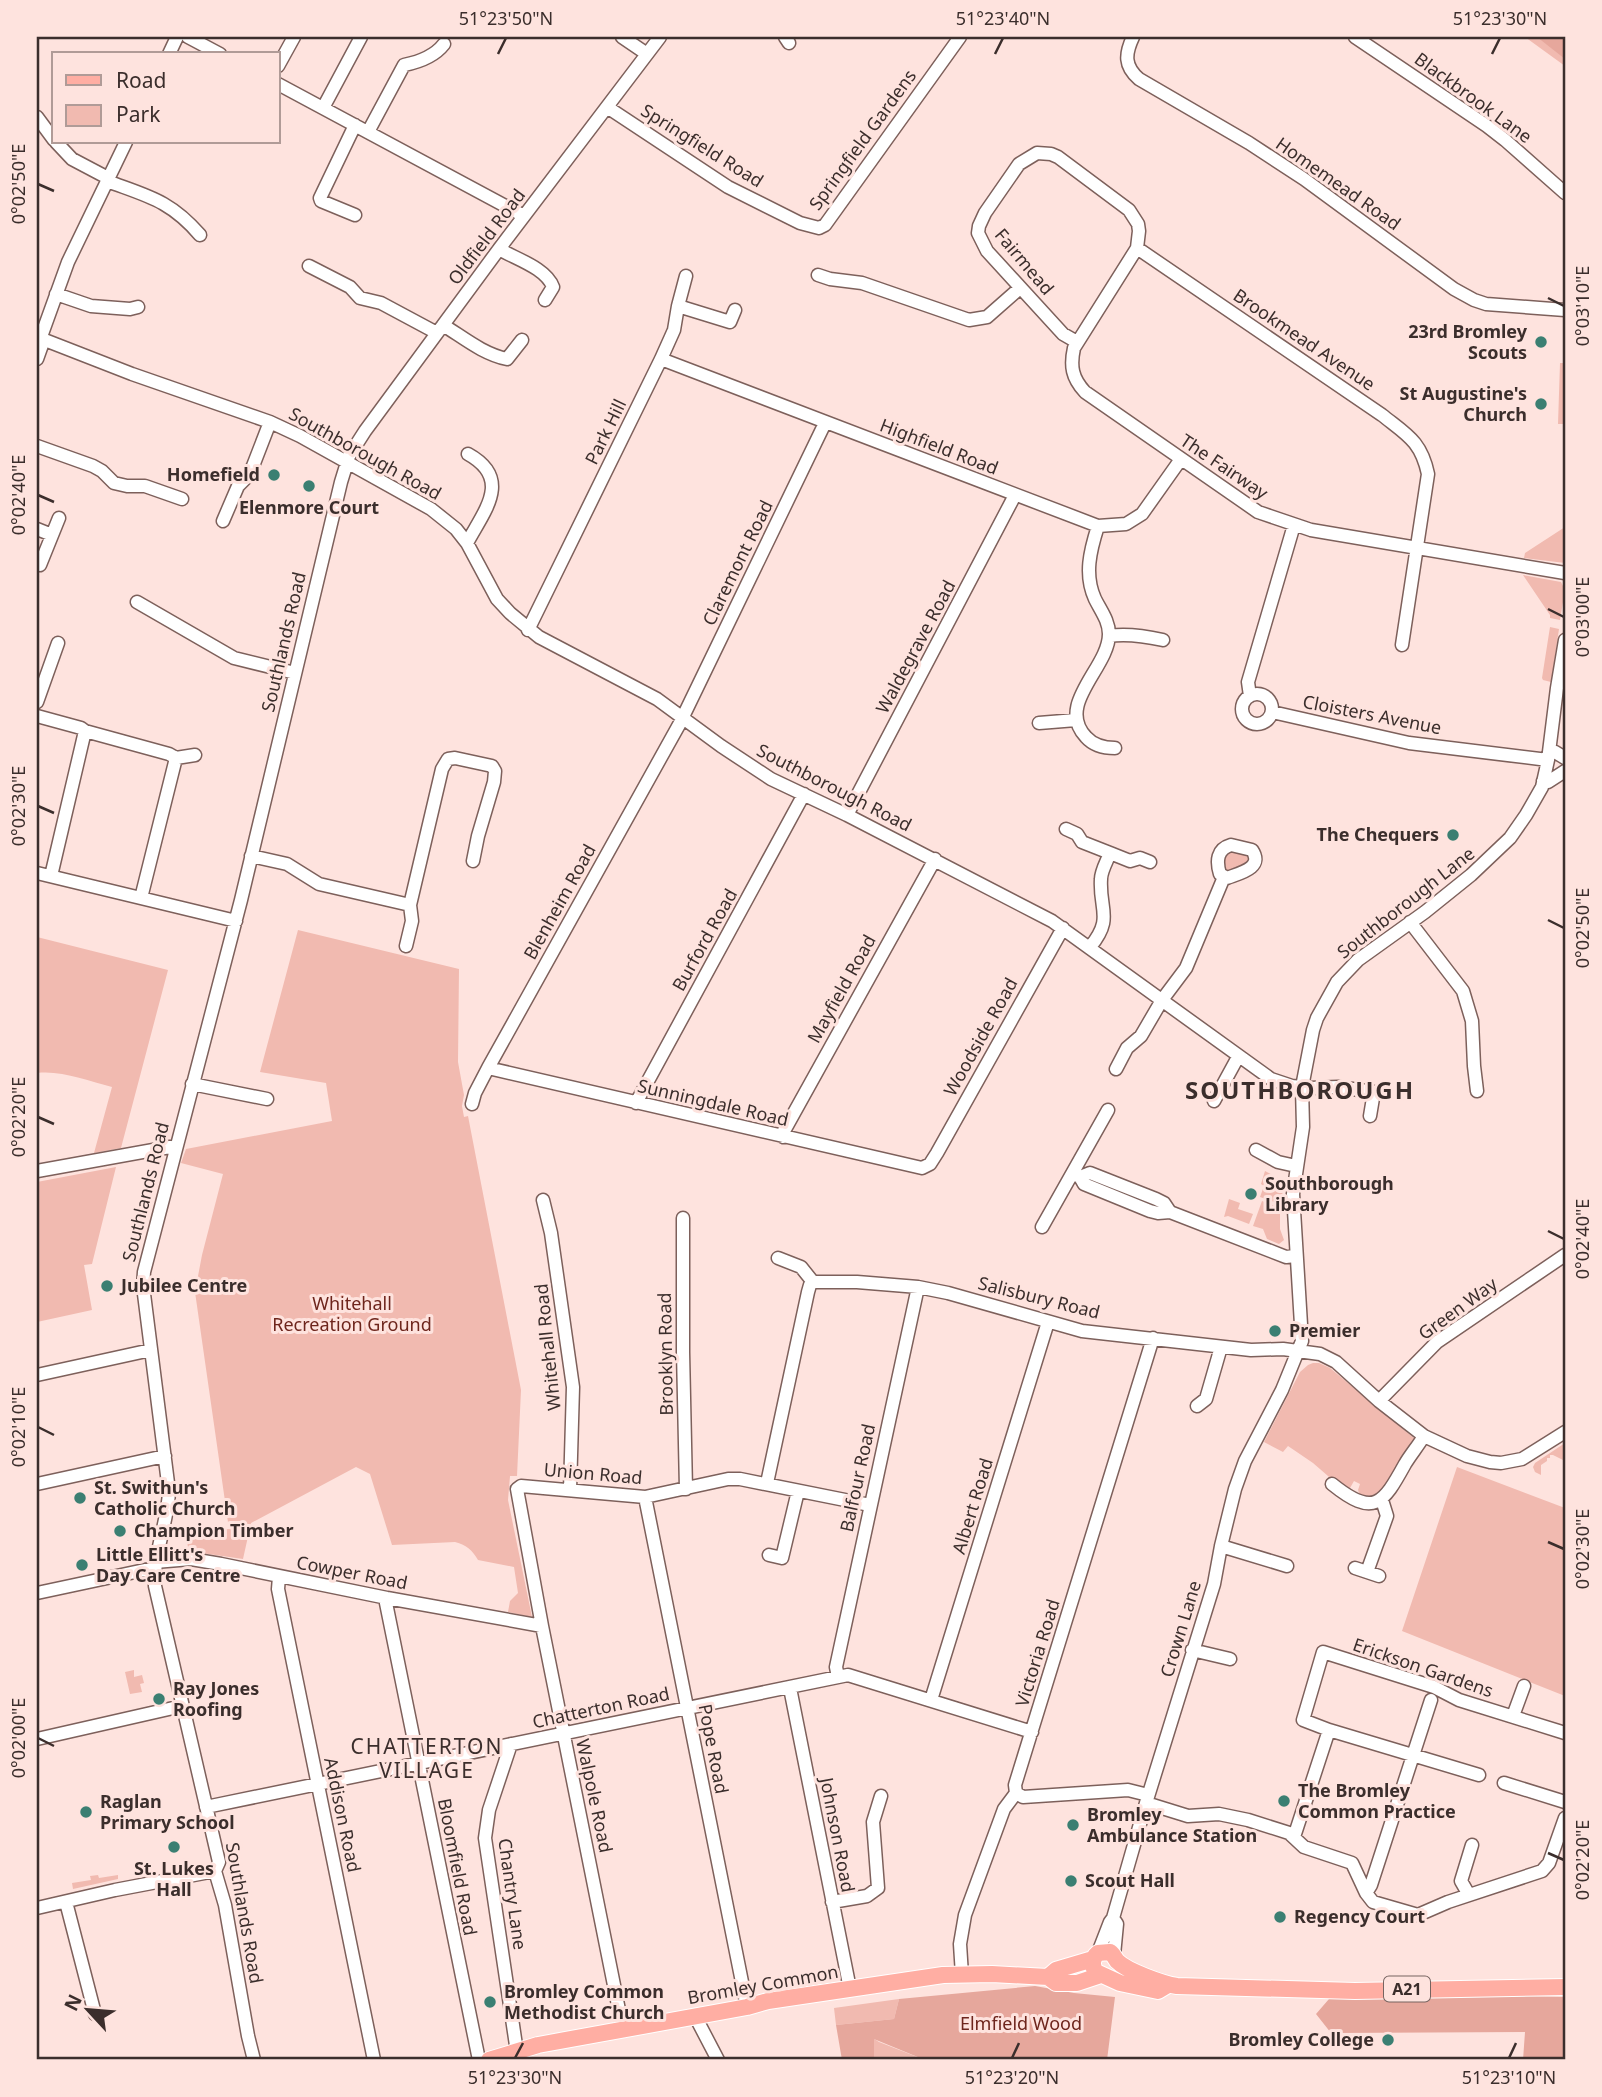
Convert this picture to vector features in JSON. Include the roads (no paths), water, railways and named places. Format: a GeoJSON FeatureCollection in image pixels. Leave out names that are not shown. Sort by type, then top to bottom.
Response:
{"type":"FeatureCollection","features":[{"type":"Feature","properties":{"kind":"main road","name":"Bromley Common"},"geometry":{"type":"LineString","coordinates":[[1048,1977],[1056,1970],[1106,1957]]}},
{"type":"Feature","properties":{"kind":"main road"},"geometry":{"type":"LineString","coordinates":[[1104,1975],[1115,1970],[1106,1957]]}},
{"type":"Feature","properties":{"kind":"main road","name":"A21"},"geometry":{"type":"LineString","coordinates":[[1106,1957],[1168,1985],[1355,1991],[1565,1987]]}},
{"type":"Feature","properties":{"kind":"main road","name":"Bromley Common"},"geometry":{"type":"LineString","coordinates":[[489,2060],[538,2045],[768,2001],[916,1978],[962,1975],[1048,1977],[1056,1983],[1077,1983],[1104,1975]]}},
{"type":"Feature","properties":{"kind":"main road","name":"A21"},"geometry":{"type":"LineString","coordinates":[[1104,1975],[1120,1983],[1157,1991],[1168,1985]]}},
{"type":"Feature","properties":{"kind":"street"},"geometry":{"type":"LineString","coordinates":[[188,37],[216,52]]}},
{"type":"Feature","properties":{"kind":"street"},"geometry":{"type":"LineString","coordinates":[[280,62],[294,37]]}},
{"type":"Feature","properties":{"kind":"street"},"geometry":{"type":"LineString","coordinates":[[323,108],[361,37]]}},
{"type":"Feature","properties":{"kind":"street"},"geometry":{"type":"LineString","coordinates":[[622,37],[647,54]]}},
{"type":"Feature","properties":{"kind":"street","name":"Oldfield Road"},"geometry":{"type":"LineString","coordinates":[[347,462],[365,431],[440,329],[660,37]]}},
{"type":"Feature","properties":{"kind":"street","name":"Springfield Gardens"},"geometry":{"type":"LineString","coordinates":[[819,228],[825,225],[960,37]]}},
{"type":"Feature","properties":{"kind":"street","name":"Homemead Road"},"geometry":{"type":"LineString","coordinates":[[1133,37],[1126,58],[1129,67],[1139,79],[1249,143],[1304,179],[1454,289],[1486,304],[1565,310]]}},
{"type":"Feature","properties":{"kind":"street","name":"Blackbrook Lane"},"geometry":{"type":"LineString","coordinates":[[1355,37],[1487,126],[1565,193]]}},
{"type":"Feature","properties":{"kind":"street"},"geometry":{"type":"LineString","coordinates":[[368,132],[404,65],[419,62],[439,51],[444,44]]}},
{"type":"Feature","properties":{"kind":"street"},"geometry":{"type":"LineString","coordinates":[[280,85],[524,216]]}},
{"type":"Feature","properties":{"kind":"street","name":"Springfield Road"},"geometry":{"type":"LineString","coordinates":[[607,107],[728,187],[800,223],[819,228]]}},
{"type":"Feature","properties":{"kind":"street"},"geometry":{"type":"LineString","coordinates":[[37,117],[52,137]]}},
{"type":"Feature","properties":{"kind":"street"},"geometry":{"type":"LineString","coordinates":[[355,125],[320,198],[321,201],[355,215]]}},
{"type":"Feature","properties":{"kind":"street"},"geometry":{"type":"LineString","coordinates":[[58,144],[72,159],[107,179],[167,204],[200,234]]}},
{"type":"Feature","properties":{"kind":"street"},"geometry":{"type":"LineString","coordinates":[[37,359],[39,338],[68,262],[125,144]]}},
{"type":"Feature","properties":{"kind":"street","name":"Fairmead"},"geometry":{"type":"LineString","coordinates":[[1077,342],[1063,334],[987,251],[980,239],[979,226],[985,213],[1019,164],[1037,153],[1051,154],[1129,210],[1138,224],[1137,248]]}},
{"type":"Feature","properties":{"kind":"street","name":"The Fairway"},"geometry":{"type":"LineString","coordinates":[[1137,248],[1077,342],[1071,362],[1072,371],[1085,392],[1258,512],[1294,525],[1565,573]]}},
{"type":"Feature","properties":{"kind":"street","name":"Brookmead Avenue"},"geometry":{"type":"LineString","coordinates":[[1137,248],[1382,415],[1417,444],[1425,458],[1428,474],[1402,645]]}},
{"type":"Feature","properties":{"kind":"street"},"geometry":{"type":"LineString","coordinates":[[499,249],[551,280],[553,287],[545,300]]}},
{"type":"Feature","properties":{"kind":"street"},"geometry":{"type":"LineString","coordinates":[[309,266],[350,287],[360,298],[381,303],[440,329],[487,354],[507,359],[522,340]]}},
{"type":"Feature","properties":{"kind":"street","name":"Park Hill"},"geometry":{"type":"LineString","coordinates":[[528,630],[674,330],[686,276]]}},
{"type":"Feature","properties":{"kind":"street"},"geometry":{"type":"LineString","coordinates":[[825,282],[862,283],[969,320],[988,317],[1020,288]]}},
{"type":"Feature","properties":{"kind":"street"},"geometry":{"type":"LineString","coordinates":[[56,294],[91,306],[131,309],[138,307]]}},
{"type":"Feature","properties":{"kind":"street"},"geometry":{"type":"LineString","coordinates":[[678,306],[730,322],[735,310]]}},
{"type":"Feature","properties":{"kind":"street","name":"Southborough Road"},"geometry":{"type":"LineString","coordinates":[[39,338],[270,422],[431,509],[456,529],[467,543],[498,599],[528,630],[548,643],[657,699],[755,769],[935,859],[1063,928],[1271,1079],[1302,1087],[1338,1087],[1374,1092],[1370,1116]]}},
{"type":"Feature","properties":{"kind":"street","name":"Highfield Road"},"geometry":{"type":"LineString","coordinates":[[661,359],[1098,526],[1126,524],[1142,514],[1181,459]]}},
{"type":"Feature","properties":{"kind":"street"},"geometry":{"type":"LineString","coordinates":[[223,521],[238,486],[253,466],[270,422]]}},
{"type":"Feature","properties":{"kind":"street","name":"Claremont Road"},"geometry":{"type":"LineString","coordinates":[[683,718],[825,423]]}},
{"type":"Feature","properties":{"kind":"street"},"geometry":{"type":"LineString","coordinates":[[37,446],[93,466],[114,482],[127,486],[145,486],[182,499]]}},
{"type":"Feature","properties":{"kind":"street"},"geometry":{"type":"LineString","coordinates":[[467,543],[493,488],[485,467],[468,454]]}},
{"type":"Feature","properties":{"kind":"street","name":"Southlands Road"},"geometry":{"type":"LineString","coordinates":[[254,2060],[225,1905],[215,1871],[219,1862],[155,1586],[155,1565],[168,1506],[168,1483],[143,1286],[144,1272],[175,1148],[236,921],[347,462]]}},
{"type":"Feature","properties":{"kind":"street","name":"Waldegrave Road"},"geometry":{"type":"LineString","coordinates":[[847,815],[1015,495]]}},
{"type":"Feature","properties":{"kind":"street"},"geometry":{"type":"LineString","coordinates":[[40,565],[59,518]]}},
{"type":"Feature","properties":{"kind":"street","name":"Cloisters Avenue"},"geometry":{"type":"LineString","coordinates":[[1250,696],[1248,682],[1294,525]]}},
{"type":"Feature","properties":{"kind":"street"},"geometry":{"type":"LineString","coordinates":[[1098,526],[1088,569],[1090,587],[1106,619],[1109,636],[1099,663],[1080,694],[1076,720],[1081,732],[1090,741],[1112,745]]}},
{"type":"Feature","properties":{"kind":"street"},"geometry":{"type":"LineString","coordinates":[[37,529],[52,535]]}},
{"type":"Feature","properties":{"kind":"street"},"geometry":{"type":"LineString","coordinates":[[137,602],[234,658],[295,673]]}},
{"type":"Feature","properties":{"kind":"street"},"geometry":{"type":"LineString","coordinates":[[1109,636],[1118,634],[1163,640]]}},
{"type":"Feature","properties":{"kind":"street","name":"Southborough Lane"},"geometry":{"type":"LineString","coordinates":[[1298,1351],[1302,1341],[1293,1194],[1303,1127],[1302,1087],[1313,1030],[1330,993],[1357,960],[1471,875],[1510,838],[1534,802],[1543,781],[1560,701],[1565,640]]}},
{"type":"Feature","properties":{"kind":"street"},"geometry":{"type":"LineString","coordinates":[[37,702],[58,643]]}},
{"type":"Feature","properties":{"kind":"street","name":"Cloisters Avenue"},"geometry":{"type":"LineString","coordinates":[[1257,693],[1267,697],[1273,706],[1272,712],[1266,721],[1256,724],[1250,722],[1243,714],[1243,702],[1257,693]]}},
{"type":"Feature","properties":{"kind":"street"},"geometry":{"type":"LineString","coordinates":[[1051,708],[1045,722],[1076,720]]}},
{"type":"Feature","properties":{"kind":"street","name":"Cloisters Avenue"},"geometry":{"type":"LineString","coordinates":[[1272,712],[1409,743],[1549,755],[1555,752],[1565,758]]}},
{"type":"Feature","properties":{"kind":"street"},"geometry":{"type":"LineString","coordinates":[[37,716],[176,758],[195,755]]}},
{"type":"Feature","properties":{"kind":"street","name":"Blenheim Road"},"geometry":{"type":"LineString","coordinates":[[472,1104],[488,1068],[683,718]]}},
{"type":"Feature","properties":{"kind":"street"},"geometry":{"type":"LineString","coordinates":[[51,876],[85,732]]}},
{"type":"Feature","properties":{"kind":"street"},"geometry":{"type":"LineString","coordinates":[[141,898],[176,758]]}},
{"type":"Feature","properties":{"kind":"street"},"geometry":{"type":"LineString","coordinates":[[406,946],[412,921],[410,905],[442,769],[448,759],[492,766],[495,771],[473,861]]}},
{"type":"Feature","properties":{"kind":"street"},"geometry":{"type":"LineString","coordinates":[[1543,781],[1548,782],[1565,771]]}},
{"type":"Feature","properties":{"kind":"street","name":"Burford Road"},"geometry":{"type":"LineString","coordinates":[[636,1103],[804,794]]}},
{"type":"Feature","properties":{"kind":"street"},"geometry":{"type":"LineString","coordinates":[[1066,829],[1077,834],[1082,842],[1130,861],[1140,858],[1150,862]]}},
{"type":"Feature","properties":{"kind":"street"},"geometry":{"type":"LineString","coordinates":[[1090,947],[1103,928],[1101,876],[1110,853]]}},
{"type":"Feature","properties":{"kind":"street"},"geometry":{"type":"LineString","coordinates":[[251,856],[287,864],[319,884],[410,905]]}},
{"type":"Feature","properties":{"kind":"street","name":"Mayfield Road"},"geometry":{"type":"LineString","coordinates":[[783,1137],[935,859]]}},
{"type":"Feature","properties":{"kind":"street"},"geometry":{"type":"LineString","coordinates":[[37,873],[236,921]]}},
{"type":"Feature","properties":{"kind":"street"},"geometry":{"type":"LineString","coordinates":[[1116,1069],[1127,1048],[1140,1036],[1186,968],[1224,877]]}},
{"type":"Feature","properties":{"kind":"street"},"geometry":{"type":"LineString","coordinates":[[1410,922],[1463,991],[1472,1021],[1477,1091]]}},
{"type":"Feature","properties":{"kind":"street","name":"Woodside Road"},"geometry":{"type":"LineString","coordinates":[[930,1164],[1063,928]]}},
{"type":"Feature","properties":{"kind":"street"},"geometry":{"type":"LineString","coordinates":[[1214,1101],[1238,1057]]}},
{"type":"Feature","properties":{"kind":"street","name":"Sunningdale Road"},"geometry":{"type":"LineString","coordinates":[[488,1068],[917,1168],[930,1164]]}},
{"type":"Feature","properties":{"kind":"street"},"geometry":{"type":"LineString","coordinates":[[192,1084],[267,1099]]}},
{"type":"Feature","properties":{"kind":"street"},"geometry":{"type":"LineString","coordinates":[[1042,1227],[1076,1175],[1108,1110]]}},
{"type":"Feature","properties":{"kind":"street"},"geometry":{"type":"LineString","coordinates":[[37,1171],[175,1148]]}},
{"type":"Feature","properties":{"kind":"street"},"geometry":{"type":"LineString","coordinates":[[1256,1150],[1278,1162],[1296,1166]]}},
{"type":"Feature","properties":{"kind":"street"},"geometry":{"type":"LineString","coordinates":[[1076,1175],[1090,1173],[1156,1199],[1164,1203],[1170,1212],[1286,1257],[1295,1256]]}},
{"type":"Feature","properties":{"kind":"street","name":"Whitehall Road"},"geometry":{"type":"LineString","coordinates":[[543,1200],[551,1233],[573,1387],[570,1490]]}},
{"type":"Feature","properties":{"kind":"street","name":"Brooklyn Road"},"geometry":{"type":"LineString","coordinates":[[683,1219],[686,1489]]}},
{"type":"Feature","properties":{"kind":"street","name":"Green Way"},"geometry":{"type":"LineString","coordinates":[[1379,1401],[1437,1342],[1565,1255]]}},
{"type":"Feature","properties":{"kind":"street"},"geometry":{"type":"LineString","coordinates":[[767,1483],[808,1292],[813,1282],[801,1267],[778,1258]]}},
{"type":"Feature","properties":{"kind":"street","name":"Salisbury Road"},"geometry":{"type":"LineString","coordinates":[[813,1282],[918,1287],[1082,1331],[1251,1350],[1283,1349],[1320,1354],[1336,1362],[1379,1401],[1424,1436],[1467,1456],[1502,1463],[1522,1459],[1565,1432]]}},
{"type":"Feature","properties":{"kind":"street","name":"Balfour Road"},"geometry":{"type":"LineString","coordinates":[[838,1677],[836,1667],[918,1287]]}},
{"type":"Feature","properties":{"kind":"street","name":"Albert Road"},"geometry":{"type":"LineString","coordinates":[[931,1700],[1048,1322]]}},
{"type":"Feature","properties":{"kind":"street","name":"Victoria Road"},"geometry":{"type":"LineString","coordinates":[[962,1975],[961,1932],[965,1914],[1004,1809],[1016,1793],[1015,1785],[1153,1338]]}},
{"type":"Feature","properties":{"kind":"street"},"geometry":{"type":"LineString","coordinates":[[1197,1406],[1206,1399],[1221,1347]]}},
{"type":"Feature","properties":{"kind":"street"},"geometry":{"type":"LineString","coordinates":[[37,1376],[150,1350]]}},
{"type":"Feature","properties":{"kind":"street","name":"Crown Lane"},"geometry":{"type":"LineString","coordinates":[[1106,1957],[1110,1922],[1214,1584],[1236,1489],[1245,1461],[1279,1396],[1298,1351]]}},
{"type":"Feature","properties":{"kind":"street"},"geometry":{"type":"LineString","coordinates":[[1332,1485],[1343,1494],[1363,1503],[1382,1500],[1391,1491],[1424,1436]]}},
{"type":"Feature","properties":{"kind":"street"},"geometry":{"type":"LineString","coordinates":[[37,1485],[165,1456]]}},
{"type":"Feature","properties":{"kind":"street","name":"Union Road"},"geometry":{"type":"LineString","coordinates":[[518,1487],[645,1497],[733,1479],[767,1483],[870,1505]]}},
{"type":"Feature","properties":{"kind":"street","name":"Walpole Road"},"geometry":{"type":"LineString","coordinates":[[518,1487],[517,1499],[623,2030]]}},
{"type":"Feature","properties":{"kind":"street"},"geometry":{"type":"LineString","coordinates":[[769,1555],[782,1558],[798,1491]]}},
{"type":"Feature","properties":{"kind":"street","name":"Pope Road"},"geometry":{"type":"LineString","coordinates":[[645,1497],[747,2007]]}},
{"type":"Feature","properties":{"kind":"street"},"geometry":{"type":"LineString","coordinates":[[1367,1572],[1387,1516],[1382,1500]]}},
{"type":"Feature","properties":{"kind":"street"},"geometry":{"type":"LineString","coordinates":[[1221,1546],[1287,1566]]}},
{"type":"Feature","properties":{"kind":"street","name":"Cowper Road"},"geometry":{"type":"LineString","coordinates":[[37,1593],[191,1559],[542,1626]]}},
{"type":"Feature","properties":{"kind":"street","name":"Addison Road"},"geometry":{"type":"LineString","coordinates":[[279,1577],[278,1589],[374,2060]]}},
{"type":"Feature","properties":{"kind":"street","name":"Bloomfield Road"},"geometry":{"type":"LineString","coordinates":[[387,1598],[479,2060]]}},
{"type":"Feature","properties":{"kind":"street"},"geometry":{"type":"LineString","coordinates":[[1192,1650],[1230,1660]]}},
{"type":"Feature","properties":{"kind":"street","name":"Erickson Gardens"},"geometry":{"type":"LineString","coordinates":[[1329,1730],[1303,1720],[1323,1652],[1434,1687],[1459,1700],[1565,1733]]}},
{"type":"Feature","properties":{"kind":"street"},"geometry":{"type":"LineString","coordinates":[[838,1677],[858,1677],[1032,1731]]}},
{"type":"Feature","properties":{"kind":"street","name":"Chatterton Road"},"geometry":{"type":"LineString","coordinates":[[206,1807],[838,1677]]}},
{"type":"Feature","properties":{"kind":"street"},"geometry":{"type":"LineString","coordinates":[[1513,1716],[1524,1686]]}},
{"type":"Feature","properties":{"kind":"street","name":"Johnson Road"},"geometry":{"type":"LineString","coordinates":[[790,1688],[850,1989]]}},
{"type":"Feature","properties":{"kind":"street"},"geometry":{"type":"LineString","coordinates":[[1366,1893],[1371,1885],[1431,1700]]}},
{"type":"Feature","properties":{"kind":"street"},"geometry":{"type":"LineString","coordinates":[[37,1739],[182,1706]]}},
{"type":"Feature","properties":{"kind":"street"},"geometry":{"type":"LineString","coordinates":[[1294,1837],[1329,1730],[1479,1775]]}},
{"type":"Feature","properties":{"kind":"street","name":"Chantry Lane"},"geometry":{"type":"LineString","coordinates":[[511,1744],[489,1810],[485,1838],[517,2052]]}},
{"type":"Feature","properties":{"kind":"street"},"geometry":{"type":"LineString","coordinates":[[1504,1783],[1565,1802]]}},
{"type":"Feature","properties":{"kind":"street"},"geometry":{"type":"LineString","coordinates":[[1016,1793],[1023,1797],[1128,1790],[1188,1816],[1228,1815],[1289,1833],[1304,1847],[1352,1863],[1373,1902],[1418,1916],[1469,1895],[1542,1871],[1549,1863],[1565,1818]]}},
{"type":"Feature","properties":{"kind":"street"},"geometry":{"type":"LineString","coordinates":[[832,1902],[867,1896],[878,1888],[873,1822],[881,1796]]}},
{"type":"Feature","properties":{"kind":"street"},"geometry":{"type":"LineString","coordinates":[[1469,1895],[1461,1881],[1472,1845]]}},
{"type":"Feature","properties":{"kind":"street"},"geometry":{"type":"LineString","coordinates":[[37,1908],[215,1871]]}},
{"type":"Feature","properties":{"kind":"street"},"geometry":{"type":"LineString","coordinates":[[66,1902],[95,2014]]}},
{"type":"Feature","properties":{"kind":"street"},"geometry":{"type":"LineString","coordinates":[[695,2016],[718,2060]]}},
{"type":"Feature","properties":{"kind":"place","name":"23rd Bromley Scouts"},"geometry":{"type":"Point","coordinates":[1541,342]}},
{"type":"Feature","properties":{"kind":"place","name":"St Augustine's Church"},"geometry":{"type":"Point","coordinates":[1541,404]}},
{"type":"Feature","properties":{"kind":"place","name":"Homefield"},"geometry":{"type":"Point","coordinates":[274,475]}},
{"type":"Feature","properties":{"kind":"place","name":"Elenmore Court"},"geometry":{"type":"Point","coordinates":[309,486]}},
{"type":"Feature","properties":{"kind":"place","name":"The Chequers"},"geometry":{"type":"Point","coordinates":[1453,835]}},
{"type":"Feature","properties":{"kind":"place","name":"Southborough Library"},"geometry":{"type":"Point","coordinates":[1251,1194]}},
{"type":"Feature","properties":{"kind":"place","name":"Jubilee Centre"},"geometry":{"type":"Point","coordinates":[107,1286]}},
{"type":"Feature","properties":{"kind":"place","name":"Premier"},"geometry":{"type":"Point","coordinates":[1275,1331]}},
{"type":"Feature","properties":{"kind":"place","name":"St. Swithun's Catholic Church"},"geometry":{"type":"Point","coordinates":[80,1498]}},
{"type":"Feature","properties":{"kind":"place","name":"Champion Timber"},"geometry":{"type":"Point","coordinates":[120,1531]}},
{"type":"Feature","properties":{"kind":"place","name":"Little Ellitt's Day Care Centre"},"geometry":{"type":"Point","coordinates":[82,1565]}},
{"type":"Feature","properties":{"kind":"place","name":"Ray Jones Roofing"},"geometry":{"type":"Point","coordinates":[159,1699]}},
{"type":"Feature","properties":{"kind":"place","name":"The Bromley Common Practice"},"geometry":{"type":"Point","coordinates":[1284,1801]}},
{"type":"Feature","properties":{"kind":"place","name":"Raglan Primary School"},"geometry":{"type":"Point","coordinates":[86,1812]}},
{"type":"Feature","properties":{"kind":"place","name":"Bromley Ambulance Station"},"geometry":{"type":"Point","coordinates":[1073,1825]}},
{"type":"Feature","properties":{"kind":"place","name":"St. Lukes Hall"},"geometry":{"type":"Point","coordinates":[174,1847]}},
{"type":"Feature","properties":{"kind":"place","name":"Scout Hall"},"geometry":{"type":"Point","coordinates":[1071,1881]}},
{"type":"Feature","properties":{"kind":"place","name":"Regency Court"},"geometry":{"type":"Point","coordinates":[1280,1917]}},
{"type":"Feature","properties":{"kind":"place","name":"Bromley Common Methodist Church"},"geometry":{"type":"Point","coordinates":[490,2002]}},
{"type":"Feature","properties":{"kind":"place","name":"Bromley College"},"geometry":{"type":"Point","coordinates":[1388,2040]}},
{"type":"Feature","properties":{"kind":"district","name":"SOUTHBOROUGH"},"geometry":{"type":"Point","coordinates":[1300,1091]}},
{"type":"Feature","properties":{"kind":"district","name":"CHATTERTON VILLAGE"},"geometry":{"type":"Point","coordinates":[427,1759]}},
{"type":"Feature","properties":{"kind":"park label","name":"Whitehall Recreation Ground"},"geometry":{"type":"Point","coordinates":[352,1314]}},
{"type":"Feature","properties":{"kind":"park label","name":"Elmfield Wood"},"geometry":{"type":"Point","coordinates":[1021,2024]}}]}
